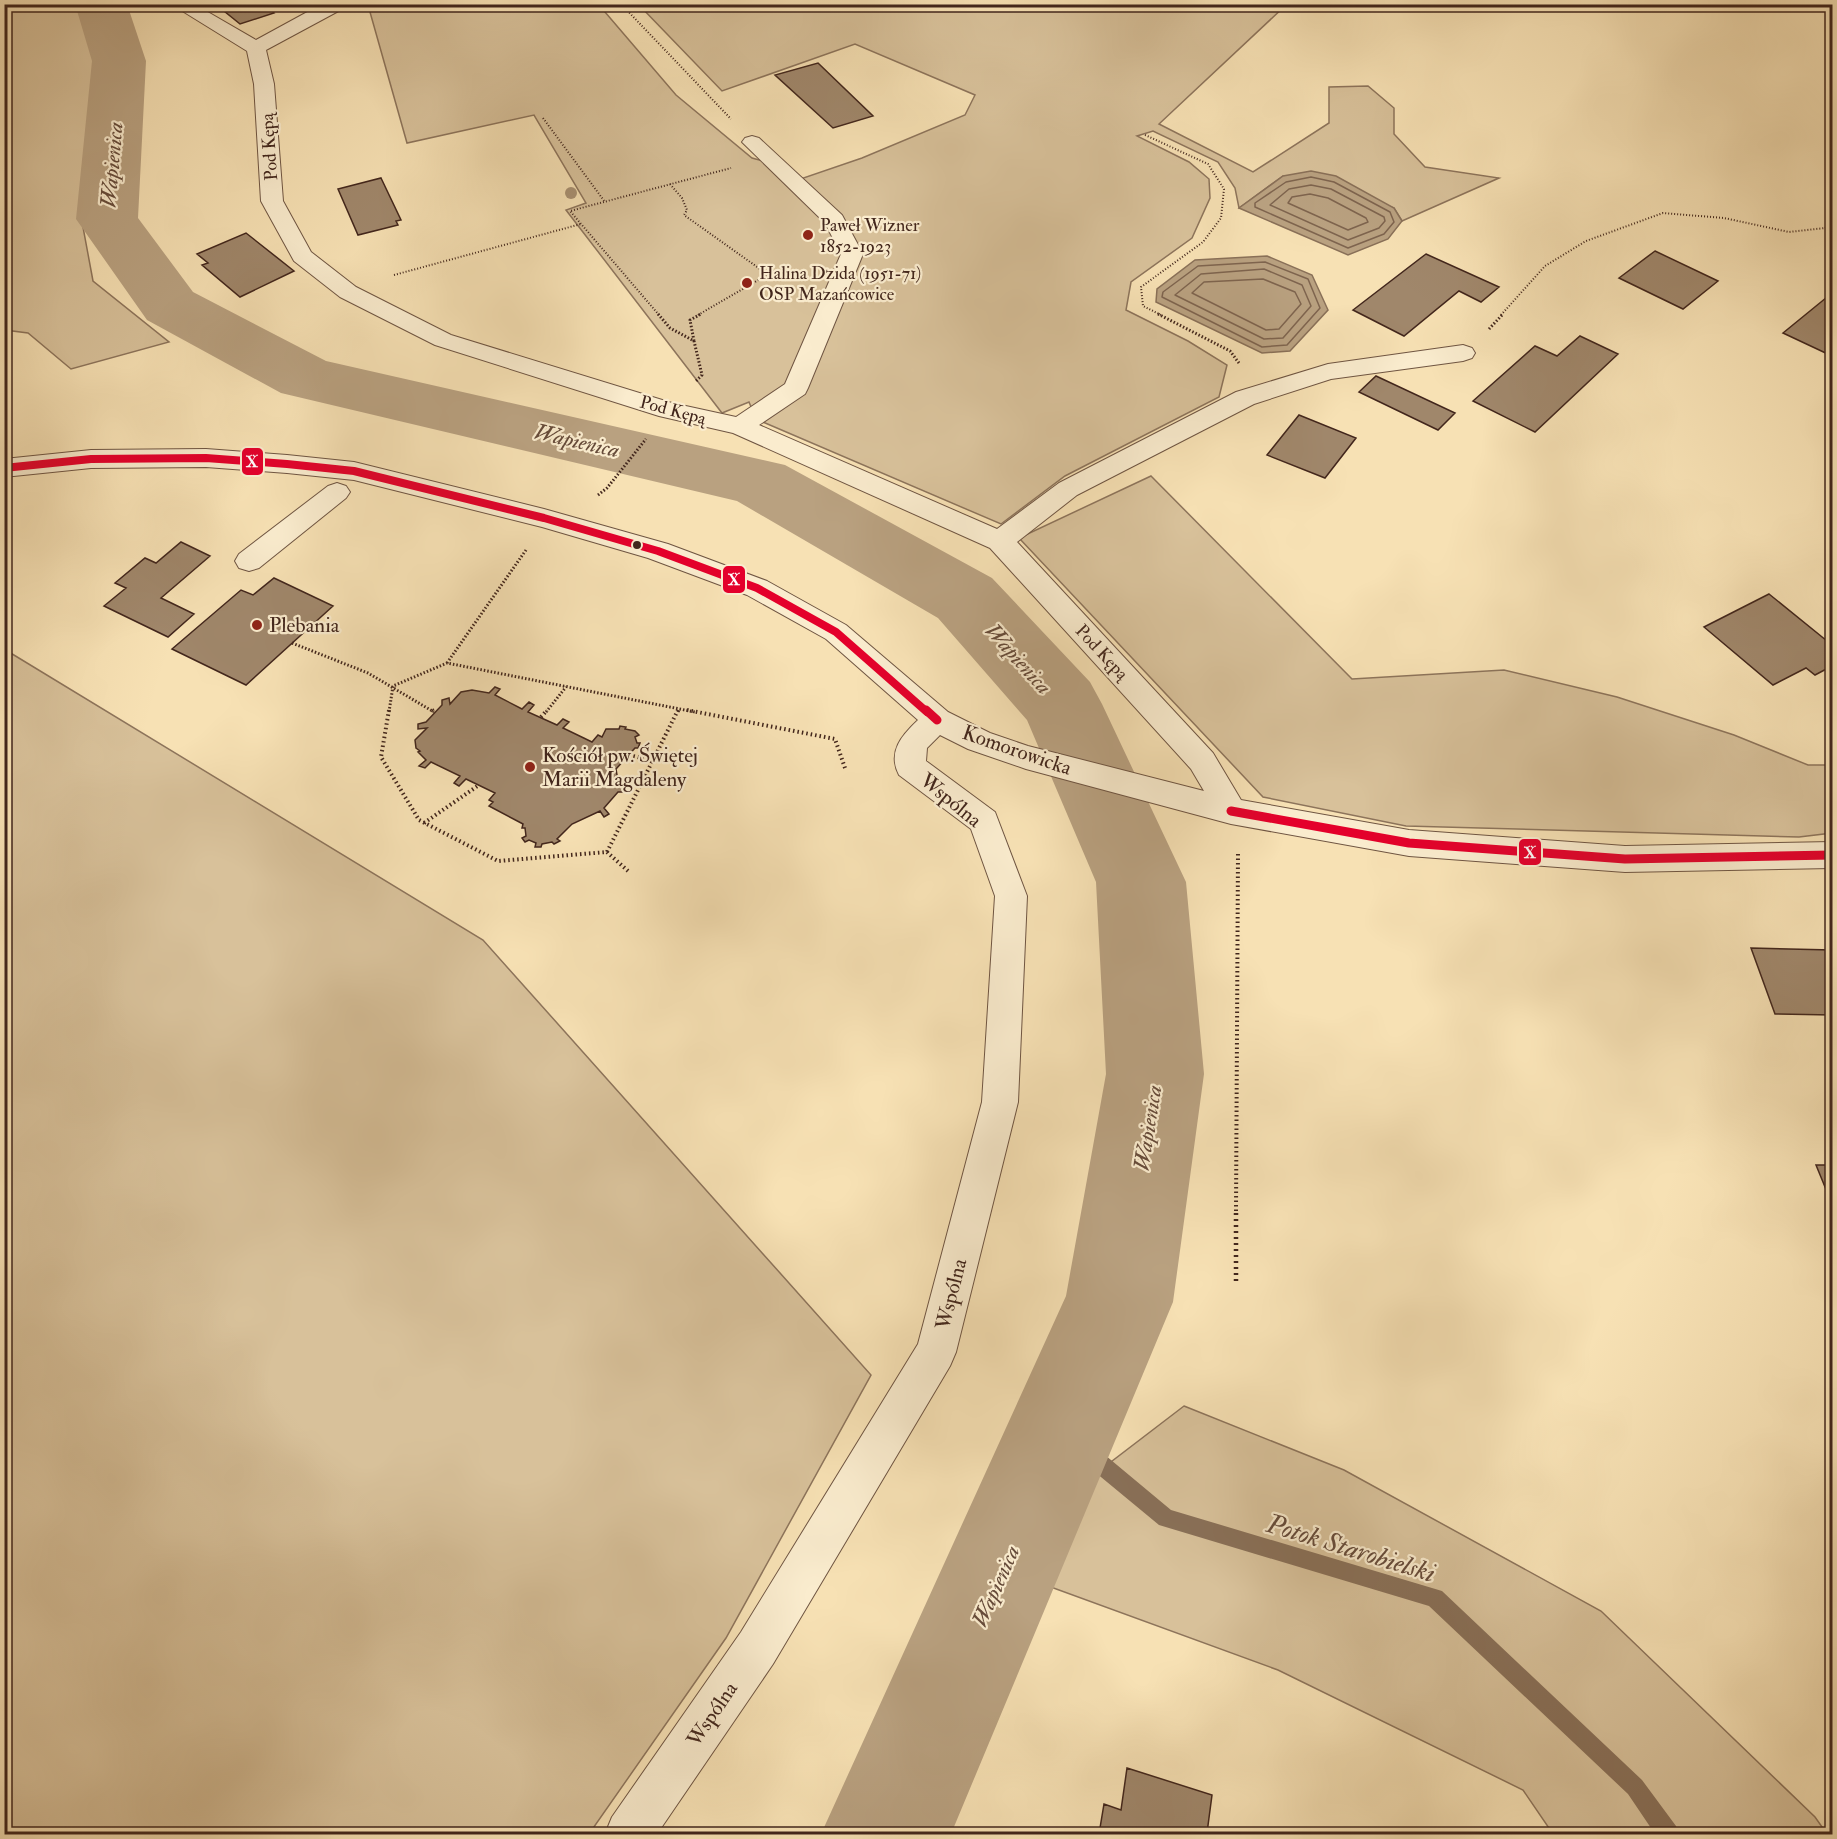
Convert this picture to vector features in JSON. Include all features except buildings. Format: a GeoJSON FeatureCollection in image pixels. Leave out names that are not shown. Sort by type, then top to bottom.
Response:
{"type":"FeatureCollection","features":[{"type":"Feature","properties":{"kind":"street"},"geometry":{"type":"LineString","coordinates":[[180,4],[256,48],[316,18],[337,4]]}},
{"type":"Feature","properties":{"kind":"street","name":"Pod Kępą"},"geometry":{"type":"LineString","coordinates":[[256,48],[264,84],[272,201],[302,256],[344,289],[443,340],[668,410],[740,426],[1000,541],[1202,761],[1231,811]]}},
{"type":"Feature","properties":{"kind":"street"},"geometry":{"type":"LineString","coordinates":[[740,426],[796,388],[852,254],[834,220],[752,142]]}},
{"type":"Feature","properties":{"kind":"street"},"geometry":{"type":"LineString","coordinates":[[1000,541],[1068,489],[1245,398],[1328,372],[1463,353]]}},
{"type":"Feature","properties":{"kind":"street","name":"Komorowicka"},"geometry":{"type":"LineString","coordinates":[[4,468],[92,459],[206,458],[287,464],[354,471],[544,518],[658,551],[757,588],[836,632],[936,720],[979,741],[1026,757],[1231,811],[1409,843],[1443,846],[1625,859],[1831,857]]}},
{"type":"Feature","properties":{"kind":"street"},"geometry":{"type":"LineString","coordinates":[[249,561],[338,492]]}},
{"type":"Feature","properties":{"kind":"street","name":"Wspólna"},"geometry":{"type":"LineString","coordinates":[[629,1834],[757,1648],[936,1352],[1000,1102],[1011,896],[984,820],[910,766],[912,744],[936,720]]}},
{"type":"Feature","properties":{"kind":"path"},"geometry":{"type":"LineString","coordinates":[[621,4],[752,142],[759,160],[570,211],[670,328],[694,341]]}},
{"type":"Feature","properties":{"kind":"path"},"geometry":{"type":"LineString","coordinates":[[543,118],[605,202]]}},
{"type":"Feature","properties":{"kind":"path"},"geometry":{"type":"LineString","coordinates":[[1145,135],[1208,164],[1224,189],[1221,218],[1203,242],[1141,287],[1143,306],[1230,351],[1245,372],[1245,398]]}},
{"type":"Feature","properties":{"kind":"path"},"geometry":{"type":"LineString","coordinates":[[670,184],[682,198],[687,210],[684,215],[767,274]]}},
{"type":"Feature","properties":{"kind":"path"},"geometry":{"type":"LineString","coordinates":[[1463,353],[1499,320],[1545,266],[1586,241],[1663,213],[1724,219],[1789,232],[1825,228],[1833,220]]}},
{"type":"Feature","properties":{"kind":"path"},"geometry":{"type":"LineString","coordinates":[[344,289],[581,224]]}},
{"type":"Feature","properties":{"kind":"path"},"geometry":{"type":"LineString","coordinates":[[702,375],[690,320],[774,271]]}},
{"type":"Feature","properties":{"kind":"path"},"geometry":{"type":"LineString","coordinates":[[607,488],[668,410]]}},
{"type":"Feature","properties":{"kind":"path"},"geometry":{"type":"LineString","coordinates":[[393,686],[447,663],[524,553]]}},
{"type":"Feature","properties":{"kind":"path"},"geometry":{"type":"LineString","coordinates":[[292,643],[368,673],[435,712]]}},
{"type":"Feature","properties":{"kind":"path"},"geometry":{"type":"LineString","coordinates":[[447,663],[835,740],[845,768]]}},
{"type":"Feature","properties":{"kind":"path"},"geometry":{"type":"LineString","coordinates":[[393,686],[381,757],[419,820],[498,861],[607,852],[628,871]]}},
{"type":"Feature","properties":{"kind":"path"},"geometry":{"type":"LineString","coordinates":[[541,717],[567,687]]}},
{"type":"Feature","properties":{"kind":"path"},"geometry":{"type":"LineString","coordinates":[[607,852],[679,709]]}},
{"type":"Feature","properties":{"kind":"path"},"geometry":{"type":"LineString","coordinates":[[629,755],[653,761]]}},
{"type":"Feature","properties":{"kind":"path"},"geometry":{"type":"LineString","coordinates":[[424,823],[479,785]]}},
{"type":"Feature","properties":{"kind":"path"},"geometry":{"type":"LineString","coordinates":[[1231,811],[1238,833],[1236,1281]]}},
{"type":"Feature","properties":{"kind":"shaded area"},"geometry":{"type":"Polygon","coordinates":[[[5,4],[77,5],[94,40],[100,113],[80,211],[93,281],[169,342],[71,369],[28,333],[5,330],[5,4]]]}},
{"type":"Feature","properties":{"kind":"shaded area"},"geometry":{"type":"Polygon","coordinates":[[[368,5],[599,5],[676,95],[752,158],[767,162],[789,183],[862,158],[965,115],[975,95],[855,44],[722,91],[639,5],[1286,5],[1159,124],[1253,172],[1329,123],[1329,87],[1368,86],[1394,108],[1394,134],[1425,167],[1499,178],[1402,221],[1394,208],[1283,176],[1239,208],[1235,188],[1218,162],[1153,131],[1137,136],[1189,162],[1209,179],[1210,198],[1192,238],[1131,282],[1126,310],[1188,341],[1227,365],[1219,397],[1065,476],[1001,524],[756,419],[749,402],[722,413],[566,210],[586,203],[534,115],[407,143],[368,5]]]}},
{"type":"Feature","properties":{"kind":"shaded area"},"geometry":{"type":"Polygon","coordinates":[[[1151,476],[1352,679],[1504,670],[1617,697],[1734,735],[1808,765],[1832,765],[1832,833],[1799,837],[1406,826],[1263,797],[1019,538],[1151,476]]]}},
{"type":"Feature","properties":{"kind":"shaded area"},"geometry":{"type":"Polygon","coordinates":[[[4,649],[483,940],[871,1375],[726,1638],[589,1834],[5,1834],[4,649]]]}},
{"type":"Feature","properties":{"kind":"shaded area"},"geometry":{"type":"Polygon","coordinates":[[[1184,1406],[1344,1470],[1601,1611],[1815,1817],[1827,1834],[1553,1834],[1523,1790],[1278,1670],[1048,1586],[1073,1491],[1184,1406]]]}},
{"type":"Feature","properties":{"kind":"water"},"geometry":{"type":"Polygon","coordinates":[[[1311,171],[1336,176],[1394,208],[1402,221],[1388,239],[1348,255],[1239,208],[1283,176],[1311,171]]]}},
{"type":"Feature","properties":{"kind":"water"},"geometry":{"type":"Polygon","coordinates":[[[1267,256],[1312,275],[1328,310],[1290,351],[1262,353],[1156,302],[1157,289],[1195,260],[1267,256]]]}},
{"type":"Feature","properties":{"kind":"waterway","name":"Wapienica"},"geometry":{"type":"LineString","coordinates":[[101,4],[119,61],[107,219],[170,306],[305,378],[759,482],[965,598],[1061,704],[1141,882],[1155,1074],[1119,1302],[886,1834]]}},
{"type":"Feature","properties":{"kind":"waterway","name":"Potok Starobielski"},"geometry":{"type":"LineString","coordinates":[[1062,1432],[1166,1518],[1435,1598],[1635,1787],[1668,1834]]}},
{"type":"Feature","properties":{"kind":"transit line","name":"X"},"geometry":{"type":"LineString","coordinates":[[4,468],[91,459],[206,458],[287,464],[354,471],[544,518],[658,551],[757,588],[836,632],[937,720]]}},
{"type":"Feature","properties":{"kind":"transit line","name":"X"},"geometry":{"type":"LineString","coordinates":[[1231,811],[1409,843],[1625,859],[1832,855]]}},
{"type":"Feature","properties":{"kind":"place","name":"Paweł Wizner 1852-1923"},"geometry":{"type":"Point","coordinates":[808,235]}},
{"type":"Feature","properties":{"kind":"place","name":"Halina Dzida (1951-71) OSP Mazańcowice"},"geometry":{"type":"Point","coordinates":[747,283]}},
{"type":"Feature","properties":{"kind":"place","name":"Plebania"},"geometry":{"type":"Point","coordinates":[257,625]}},
{"type":"Feature","properties":{"kind":"place","name":"Kościół pw. Świętej Marii Magdaleny"},"geometry":{"type":"Point","coordinates":[530,767]}}]}
